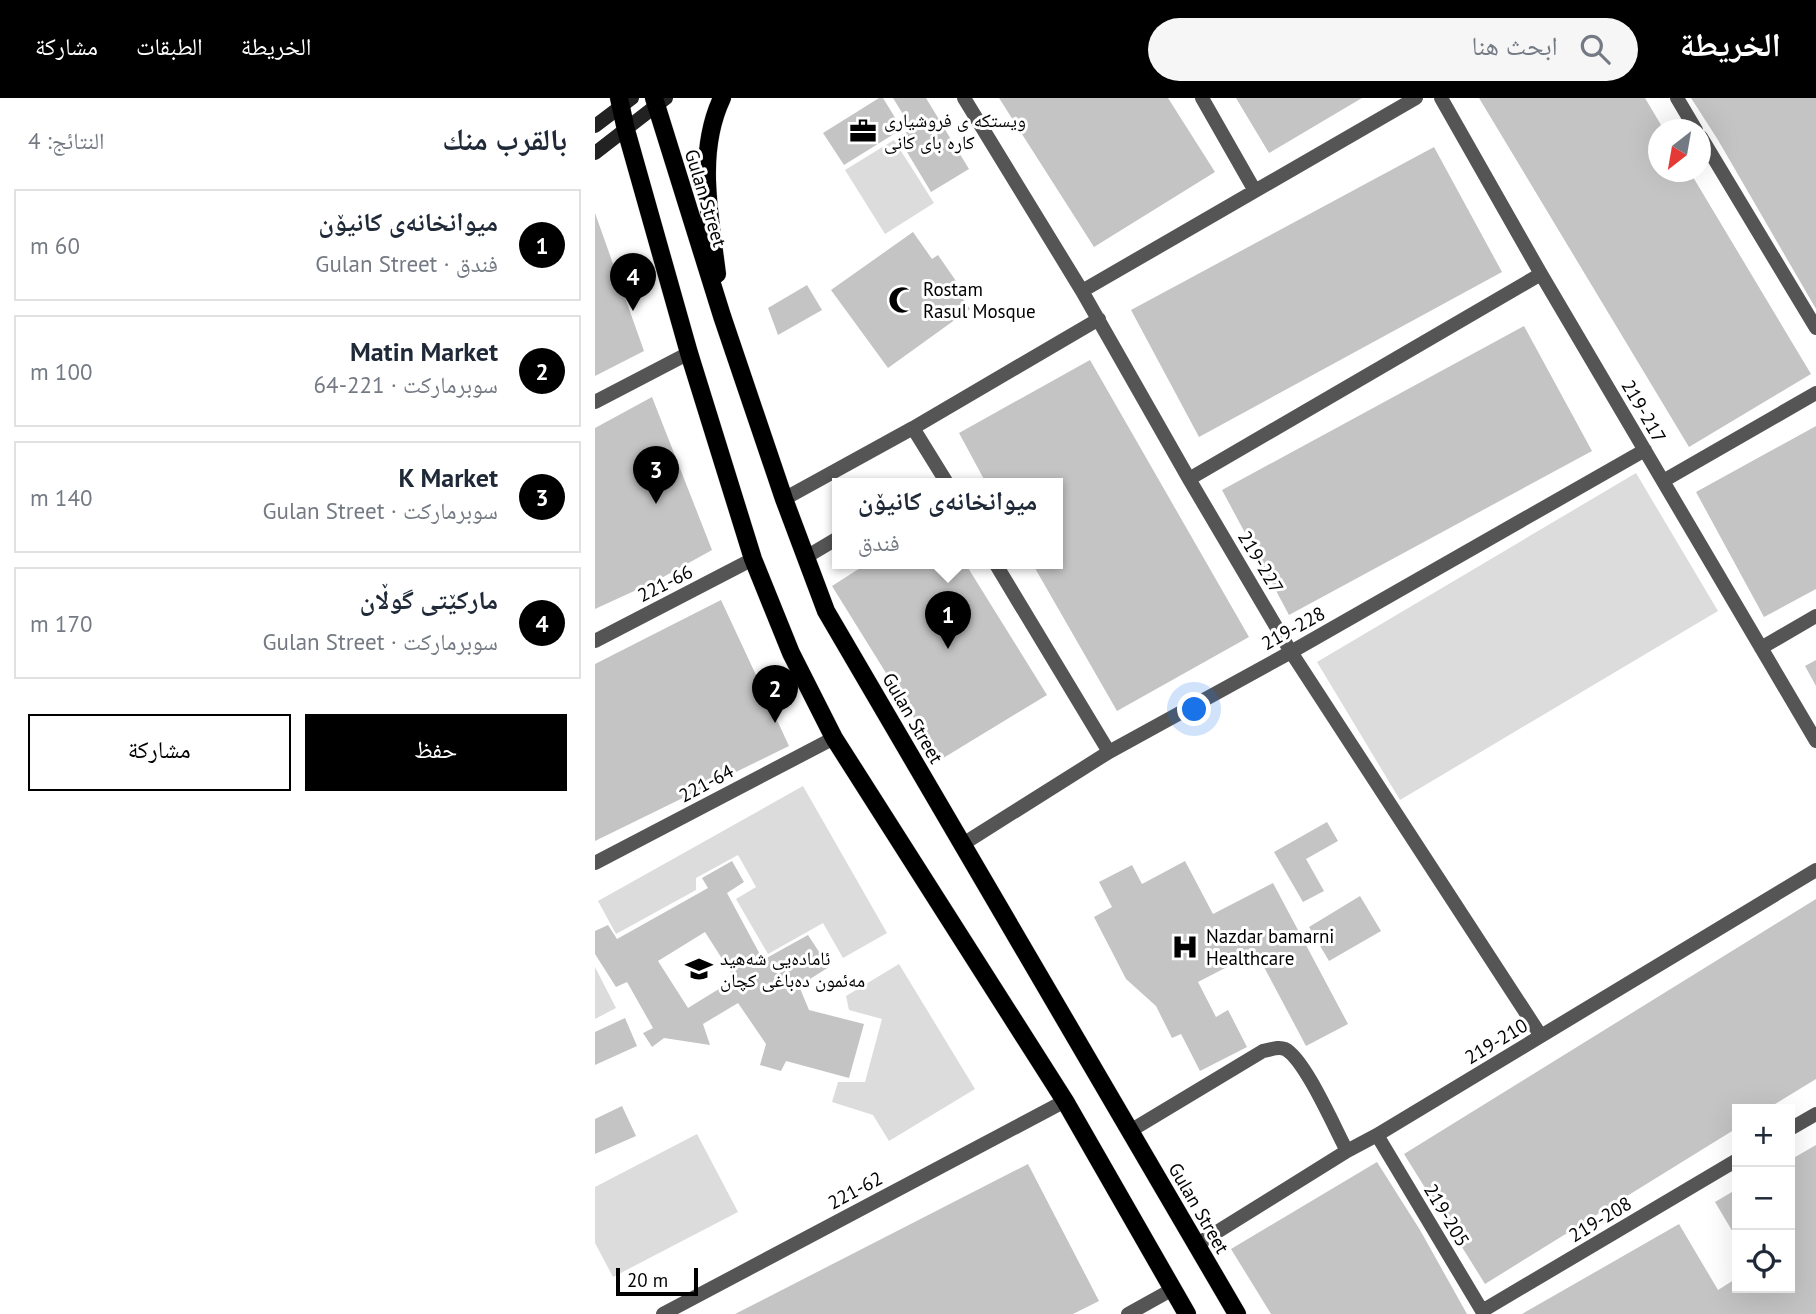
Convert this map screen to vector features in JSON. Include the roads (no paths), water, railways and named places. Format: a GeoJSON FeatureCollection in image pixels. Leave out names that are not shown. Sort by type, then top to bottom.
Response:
{"type":"FeatureCollection","features":[{"type":"Feature","properties":{"kind":"main road"},"geometry":{"type":"LineString","coordinates":[[722,98],[713,122],[706,164],[722,316]]}},
{"type":"Feature","properties":{"kind":"main road"},"geometry":{"type":"LineString","coordinates":[[624,101],[626,130],[689,353],[753,559],[791,653],[834,738],[1065,1101],[1187,1314]]}},
{"type":"Feature","properties":{"kind":"main road","name":"Gulan Street"},"geometry":{"type":"LineString","coordinates":[[659,101],[722,316],[783,499],[826,611],[1237,1314]]}},
{"type":"Feature","properties":{"kind":"street","name":"219-227"},"geometry":{"type":"LineString","coordinates":[[964,98],[1099,319],[1291,652],[1541,1036]]}},
{"type":"Feature","properties":{"kind":"street"},"geometry":{"type":"LineString","coordinates":[[1202,98],[1255,191]]}},
{"type":"Feature","properties":{"kind":"street"},"geometry":{"type":"LineString","coordinates":[[1082,291],[1416,98]]}},
{"type":"Feature","properties":{"kind":"street","name":"219-217"},"geometry":{"type":"LineString","coordinates":[[1441,98],[1541,274],[1816,741]]}},
{"type":"Feature","properties":{"kind":"street"},"geometry":{"type":"LineString","coordinates":[[1677,98],[1689,119]]}},
{"type":"Feature","properties":{"kind":"street"},"geometry":{"type":"LineString","coordinates":[[595,125],[624,101]]}},
{"type":"Feature","properties":{"kind":"street"},"geometry":{"type":"LineString","coordinates":[[595,153],[659,101]]}},
{"type":"Feature","properties":{"kind":"street"},"geometry":{"type":"LineString","coordinates":[[1711,155],[1816,328]]}},
{"type":"Feature","properties":{"kind":"street"},"geometry":{"type":"LineString","coordinates":[[1189,479],[1541,274]]}},
{"type":"Feature","properties":{"kind":"street"},"geometry":{"type":"LineString","coordinates":[[783,499],[913,428],[1099,319]]}},
{"type":"Feature","properties":{"kind":"street"},"geometry":{"type":"LineString","coordinates":[[595,402],[689,353]]}},
{"type":"Feature","properties":{"kind":"street"},"geometry":{"type":"LineString","coordinates":[[1663,481],[1816,393]]}},
{"type":"Feature","properties":{"kind":"street"},"geometry":{"type":"LineString","coordinates":[[913,428],[944,478]]}},
{"type":"Feature","properties":{"kind":"street","name":"219-228"},"geometry":{"type":"LineString","coordinates":[[963,844],[1109,752],[1291,652],[1645,450]]}},
{"type":"Feature","properties":{"kind":"street"},"geometry":{"type":"LineString","coordinates":[[806,557],[832,542]]}},
{"type":"Feature","properties":{"kind":"street","name":"221-66"},"geometry":{"type":"LineString","coordinates":[[595,641],[753,559]]}},
{"type":"Feature","properties":{"kind":"street"},"geometry":{"type":"LineString","coordinates":[[999,569],[1109,752]]}},
{"type":"Feature","properties":{"kind":"street"},"geometry":{"type":"LineString","coordinates":[[1761,648],[1816,616]]}},
{"type":"Feature","properties":{"kind":"street","name":"221-64"},"geometry":{"type":"LineString","coordinates":[[595,863],[834,738]]}},
{"type":"Feature","properties":{"kind":"street","name":"219-210"},"geometry":{"type":"LineString","coordinates":[[1196,1245],[1347,1151],[1816,870]]}},
{"type":"Feature","properties":{"kind":"street"},"geometry":{"type":"LineString","coordinates":[[1130,1131],[1263,1051],[1277,1048],[1285,1049],[1301,1064],[1347,1151]]}},
{"type":"Feature","properties":{"kind":"street","name":"221-62"},"geometry":{"type":"LineString","coordinates":[[663,1314],[1065,1101]]}},
{"type":"Feature","properties":{"kind":"street"},"geometry":{"type":"LineString","coordinates":[[1795,1126],[1816,1114]]}},
{"type":"Feature","properties":{"kind":"street","name":"219-205"},"geometry":{"type":"LineString","coordinates":[[1377,1135],[1483,1313]]}},
{"type":"Feature","properties":{"kind":"street","name":"219-208"},"geometry":{"type":"LineString","coordinates":[[1483,1313],[1732,1163]]}},
{"type":"Feature","properties":{"kind":"street"},"geometry":{"type":"LineString","coordinates":[[1128,1314],[1173,1289]]}},
{"type":"Feature","properties":{"kind":"place","name":"ويستكه ى فروشيارى كاره باى كانى"},"geometry":{"type":"Point","coordinates":[863,131]}},
{"type":"Feature","properties":{"kind":"place","name":"Rostam Rasul Mosque"},"geometry":{"type":"Point","coordinates":[902,300]}},
{"type":"Feature","properties":{"kind":"place","name":"مارکێتی گوڵان"},"geometry":{"type":"Point","coordinates":[633,311]}},
{"type":"Feature","properties":{"kind":"place","name":"K Market"},"geometry":{"type":"Point","coordinates":[656,504]}},
{"type":"Feature","properties":{"kind":"place","name":"میوانخانەی کانیۆن"},"geometry":{"type":"Point","coordinates":[948,649]}},
{"type":"Feature","properties":{"kind":"place","name":"Matin Market"},"geometry":{"type":"Point","coordinates":[775,723]}},
{"type":"Feature","properties":{"kind":"place","name":"Nazdar bamarni Healthcare"},"geometry":{"type":"Point","coordinates":[1185,947]}},
{"type":"Feature","properties":{"kind":"place","name":"ئامادەیی شەهید مەئمون دەباغی کچان"},"geometry":{"type":"Point","coordinates":[699,969]}}]}
